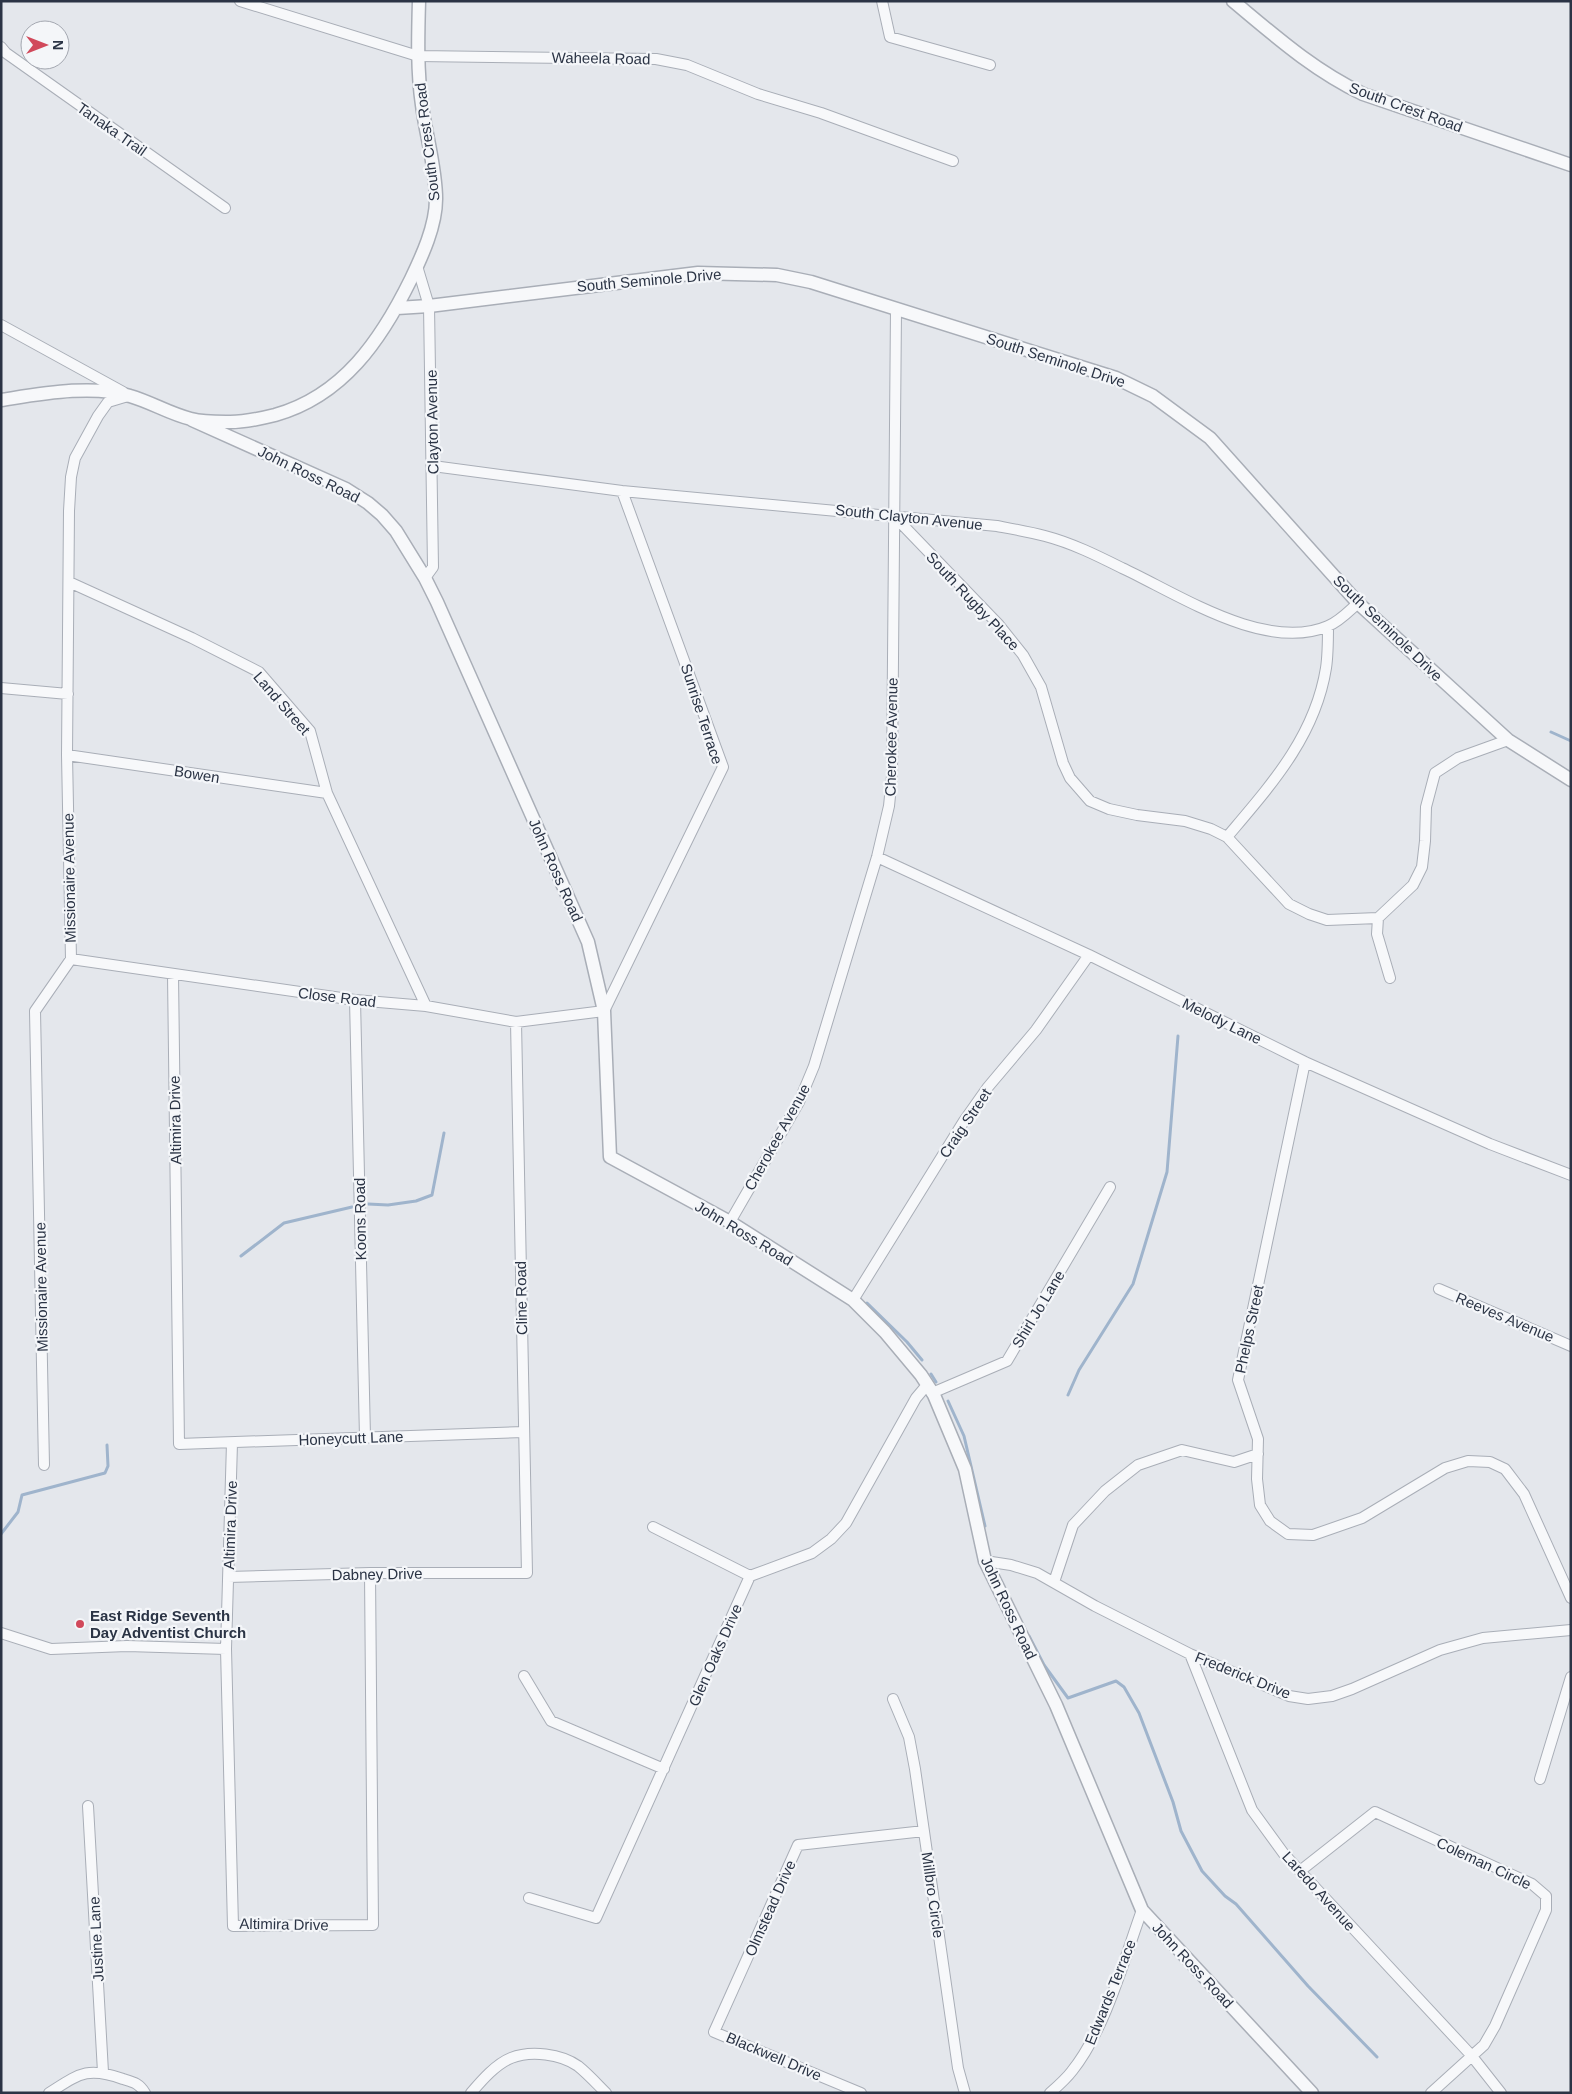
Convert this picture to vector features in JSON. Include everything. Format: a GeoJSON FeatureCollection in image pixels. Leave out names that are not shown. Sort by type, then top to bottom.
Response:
{"type":"FeatureCollection","features":[{"type":"Feature","properties":{"kind":"street","name":"Waheela Road"},"geometry":{"type":"LineString","coordinates":[[240,1],[418,56],[656,59],[686,65],[758,94],[821,113],[953,161]]}},
{"type":"Feature","properties":{"kind":"street","name":"South Crest Road"},"geometry":{"type":"LineString","coordinates":[[1,400],[52,392],[102,392],[129,395],[192,420],[228,422],[257,420],[297,408],[312,401],[345,376],[377,339],[397,308],[417,266],[432,223],[436,200],[421,103],[418,56],[419,1]]}},
{"type":"Feature","properties":{"kind":"street"},"geometry":{"type":"LineString","coordinates":[[882,1],[890,37],[990,65]]}},
{"type":"Feature","properties":{"kind":"street","name":"South Crest Road"},"geometry":{"type":"LineString","coordinates":[[1233,1],[1301,58],[1335,80],[1363,94],[1571,165]]}},
{"type":"Feature","properties":{"kind":"street","name":"Tanaka Trail"},"geometry":{"type":"LineString","coordinates":[[1,47],[14,59],[226,208]]}},
{"type":"Feature","properties":{"kind":"street","name":"Clayton Avenue"},"geometry":{"type":"LineString","coordinates":[[417,266],[429,306],[433,466],[433,567],[425,578]]}},
{"type":"Feature","properties":{"kind":"street","name":"South Seminole Drive"},"geometry":{"type":"LineString","coordinates":[[397,308],[429,306],[636,279],[698,273],[740,272],[777,275],[811,282],[1116,378],[1153,396],[1210,438],[1358,602],[1508,740],[1571,780]]}},
{"type":"Feature","properties":{"kind":"street","name":"Cherokee Avenue"},"geometry":{"type":"LineString","coordinates":[[730,1222],[799,1102],[814,1066],[877,857],[889,806],[892,776],[896,309]]}},
{"type":"Feature","properties":{"kind":"street"},"geometry":{"type":"LineString","coordinates":[[1,326],[129,395]]}},
{"type":"Feature","properties":{"kind":"street","name":"Missionaire Avenue"},"geometry":{"type":"LineString","coordinates":[[44,1465],[35,1011],[71,959],[67,754],[71,476],[75,458],[98,416],[108,402],[129,395]]}},
{"type":"Feature","properties":{"kind":"street","name":"John Ross Road"},"geometry":{"type":"LineString","coordinates":[[192,420],[346,489],[368,503],[396,531],[425,578],[441,610],[588,942],[604,1011],[610,1157],[730,1222],[853,1300],[885,1332],[930,1389],[965,1469],[985,1561],[1056,1705],[1142,1910],[1312,2093]]}},
{"type":"Feature","properties":{"kind":"street","name":"South Clayton Avenue"},"geometry":{"type":"LineString","coordinates":[[433,466],[622,491],[997,526],[1047,536],[1078,548],[1248,627],[1273,631],[1304,632],[1328,626],[1358,602]]}},
{"type":"Feature","properties":{"kind":"street","name":"Sunrise Terrace"},"geometry":{"type":"LineString","coordinates":[[604,1011],[723,766],[622,491]]}},
{"type":"Feature","properties":{"kind":"street","name":"South Rugby Place"},"geometry":{"type":"LineString","coordinates":[[894,516],[999,625],[1023,655],[1041,687],[1063,763],[1070,778],[1090,801],[1109,809],[1137,815],[1185,821],[1211,829],[1227,837],[1290,904],[1309,914],[1327,920],[1378,918]]}},
{"type":"Feature","properties":{"kind":"street","name":"Land Street"},"geometry":{"type":"LineString","coordinates":[[68,582],[192,638],[259,672],[310,731],[327,794],[426,1006]]}},
{"type":"Feature","properties":{"kind":"street"},"geometry":{"type":"LineString","coordinates":[[1227,837],[1279,776],[1303,736],[1318,702],[1326,668],[1328,626]]}},
{"type":"Feature","properties":{"kind":"street"},"geometry":{"type":"LineString","coordinates":[[1,688],[68,694]]}},
{"type":"Feature","properties":{"kind":"street"},"geometry":{"type":"LineString","coordinates":[[1390,978],[1377,934],[1378,918],[1413,885],[1422,867],[1426,807],[1435,773],[1458,758],[1508,740]]}},
{"type":"Feature","properties":{"kind":"street","name":"Bowen"},"geometry":{"type":"LineString","coordinates":[[67,754],[327,794]]}},
{"type":"Feature","properties":{"kind":"street","name":"Melody Lane"},"geometry":{"type":"LineString","coordinates":[[877,857],[1089,955],[1305,1062],[1490,1144],[1571,1175]]}},
{"type":"Feature","properties":{"kind":"street","name":"Craig Street"},"geometry":{"type":"LineString","coordinates":[[853,1300],[964,1121],[988,1088],[1036,1030],[1089,955]]}},
{"type":"Feature","properties":{"kind":"street","name":"Close Road"},"geometry":{"type":"LineString","coordinates":[[71,959],[355,1000],[426,1006],[516,1022],[604,1011]]}},
{"type":"Feature","properties":{"kind":"street","name":"Altimira Drive"},"geometry":{"type":"LineString","coordinates":[[173,975],[179,1444]]}},
{"type":"Feature","properties":{"kind":"street","name":"Koons Road"},"geometry":{"type":"LineString","coordinates":[[355,1000],[365,1437]]}},
{"type":"Feature","properties":{"kind":"street","name":"Cline Road"},"geometry":{"type":"LineString","coordinates":[[516,1022],[527,1573]]}},
{"type":"Feature","properties":{"kind":"street","name":"Phelps Street"},"geometry":{"type":"LineString","coordinates":[[1305,1062],[1238,1380],[1258,1440],[1257,1478],[1260,1505],[1270,1521],[1288,1534],[1313,1535],[1362,1518],[1445,1468],[1468,1461],[1490,1462],[1505,1468],[1524,1494],[1571,1598]]}},
{"type":"Feature","properties":{"kind":"street","name":"Shirl Jo Lane"},"geometry":{"type":"LineString","coordinates":[[930,1389],[1007,1361],[1110,1187]]}},
{"type":"Feature","properties":{"kind":"street","name":"Reeves Avenue"},"geometry":{"type":"LineString","coordinates":[[1439,1289],[1571,1346]]}},
{"type":"Feature","properties":{"kind":"street"},"geometry":{"type":"LineString","coordinates":[[653,1527],[750,1576],[812,1552],[831,1539],[846,1523],[916,1398],[930,1389]]}},
{"type":"Feature","properties":{"kind":"street","name":"Honeycutt Lane"},"geometry":{"type":"LineString","coordinates":[[179,1444],[524,1432]]}},
{"type":"Feature","properties":{"kind":"street","name":"Altimira Drive"},"geometry":{"type":"LineString","coordinates":[[232,1443],[226,1649],[233,1926],[373,1924],[370,1573]]}},
{"type":"Feature","properties":{"kind":"street"},"geometry":{"type":"LineString","coordinates":[[1054,1582],[1073,1525],[1105,1491],[1138,1464],[1182,1450],[1234,1462],[1258,1454]]}},
{"type":"Feature","properties":{"kind":"street","name":"Frederick Drive"},"geometry":{"type":"LineString","coordinates":[[985,1561],[1037,1572],[1095,1606],[1190,1654],[1290,1696],[1308,1698],[1332,1696],[1440,1650],[1483,1638],[1571,1630]]}},
{"type":"Feature","properties":{"kind":"street","name":"Dabney Drive"},"geometry":{"type":"LineString","coordinates":[[228,1577],[370,1573],[527,1573]]}},
{"type":"Feature","properties":{"kind":"street","name":"Glen Oaks Drive"},"geometry":{"type":"LineString","coordinates":[[529,1898],[596,1918],[750,1576]]}},
{"type":"Feature","properties":{"kind":"street"},"geometry":{"type":"LineString","coordinates":[[1,1633],[52,1649],[127,1646],[226,1649]]}},
{"type":"Feature","properties":{"kind":"street","name":"Laredo Avenue"},"geometry":{"type":"LineString","coordinates":[[1190,1654],[1252,1810],[1284,1854],[1471,2056],[1501,2093]]}},
{"type":"Feature","properties":{"kind":"street"},"geometry":{"type":"LineString","coordinates":[[524,1676],[551,1721],[664,1769]]}},
{"type":"Feature","properties":{"kind":"street"},"geometry":{"type":"LineString","coordinates":[[1540,1779],[1571,1677]]}},
{"type":"Feature","properties":{"kind":"street","name":"Millbro Circle"},"geometry":{"type":"LineString","coordinates":[[893,1699],[910,1738],[958,2068],[964,2093]]}},
{"type":"Feature","properties":{"kind":"street","name":"Justine Lane"},"geometry":{"type":"LineString","coordinates":[[88,1806],[103,2072]]}},
{"type":"Feature","properties":{"kind":"street","name":"Coleman Circle"},"geometry":{"type":"LineString","coordinates":[[1300,1871],[1375,1812],[1532,1884],[1546,1896],[1546,1910],[1495,2026],[1484,2046],[1431,2093]]}},
{"type":"Feature","properties":{"kind":"street","name":"Olmstead Drive"},"geometry":{"type":"LineString","coordinates":[[714,2032],[798,1845],[924,1831]]}},
{"type":"Feature","properties":{"kind":"street","name":"Edwards Terrace"},"geometry":{"type":"LineString","coordinates":[[1050,2093],[1071,2073],[1086,2052],[1101,2021],[1142,1910]]}},
{"type":"Feature","properties":{"kind":"street","name":"Blackwell Drive"},"geometry":{"type":"LineString","coordinates":[[714,2032],[861,2093]]}},
{"type":"Feature","properties":{"kind":"street"},"geometry":{"type":"LineString","coordinates":[[471,2093],[486,2076],[511,2058],[534,2054],[557,2056],[566,2059],[578,2066],[606,2093]]}},
{"type":"Feature","properties":{"kind":"street"},"geometry":{"type":"LineString","coordinates":[[49,2093],[78,2074],[103,2072],[140,2085],[145,2093]]}},
{"type":"Feature","properties":{"kind":"waterway"},"geometry":{"type":"LineString","coordinates":[[1551,732],[1571,741]]}},
{"type":"Feature","properties":{"kind":"waterway"},"geometry":{"type":"LineString","coordinates":[[1068,1395],[1079,1370],[1133,1284],[1167,1172],[1178,1036]]}},
{"type":"Feature","properties":{"kind":"waterway"},"geometry":{"type":"LineString","coordinates":[[368,1204],[388,1205],[416,1201],[432,1195],[444,1133]]}},
{"type":"Feature","properties":{"kind":"waterway"},"geometry":{"type":"LineString","coordinates":[[241,1256],[284,1223],[352,1207]]}},
{"type":"Feature","properties":{"kind":"waterway"},"geometry":{"type":"LineString","coordinates":[[867,1303],[907,1342],[922,1360]]}},
{"type":"Feature","properties":{"kind":"waterway"},"geometry":{"type":"LineString","coordinates":[[931,1374],[936,1382]]}},
{"type":"Feature","properties":{"kind":"waterway"},"geometry":{"type":"LineString","coordinates":[[948,1401],[964,1436],[985,1526]]}},
{"type":"Feature","properties":{"kind":"waterway"},"geometry":{"type":"LineString","coordinates":[[1,1534],[18,1512],[22,1495],[105,1473],[108,1466],[107,1445]]}},
{"type":"Feature","properties":{"kind":"waterway"},"geometry":{"type":"LineString","coordinates":[[1029,1636],[1044,1665],[1068,1698],[1116,1681],[1124,1687],[1139,1713],[1173,1802],[1181,1831],[1202,1871],[1225,1896],[1236,1904],[1308,1986],[1377,2057]]}},
{"type":"Feature","properties":{"kind":"place","name":"East Ridge Seventh Day Adventist Church"},"geometry":{"type":"Point","coordinates":[80,1624]}}]}
